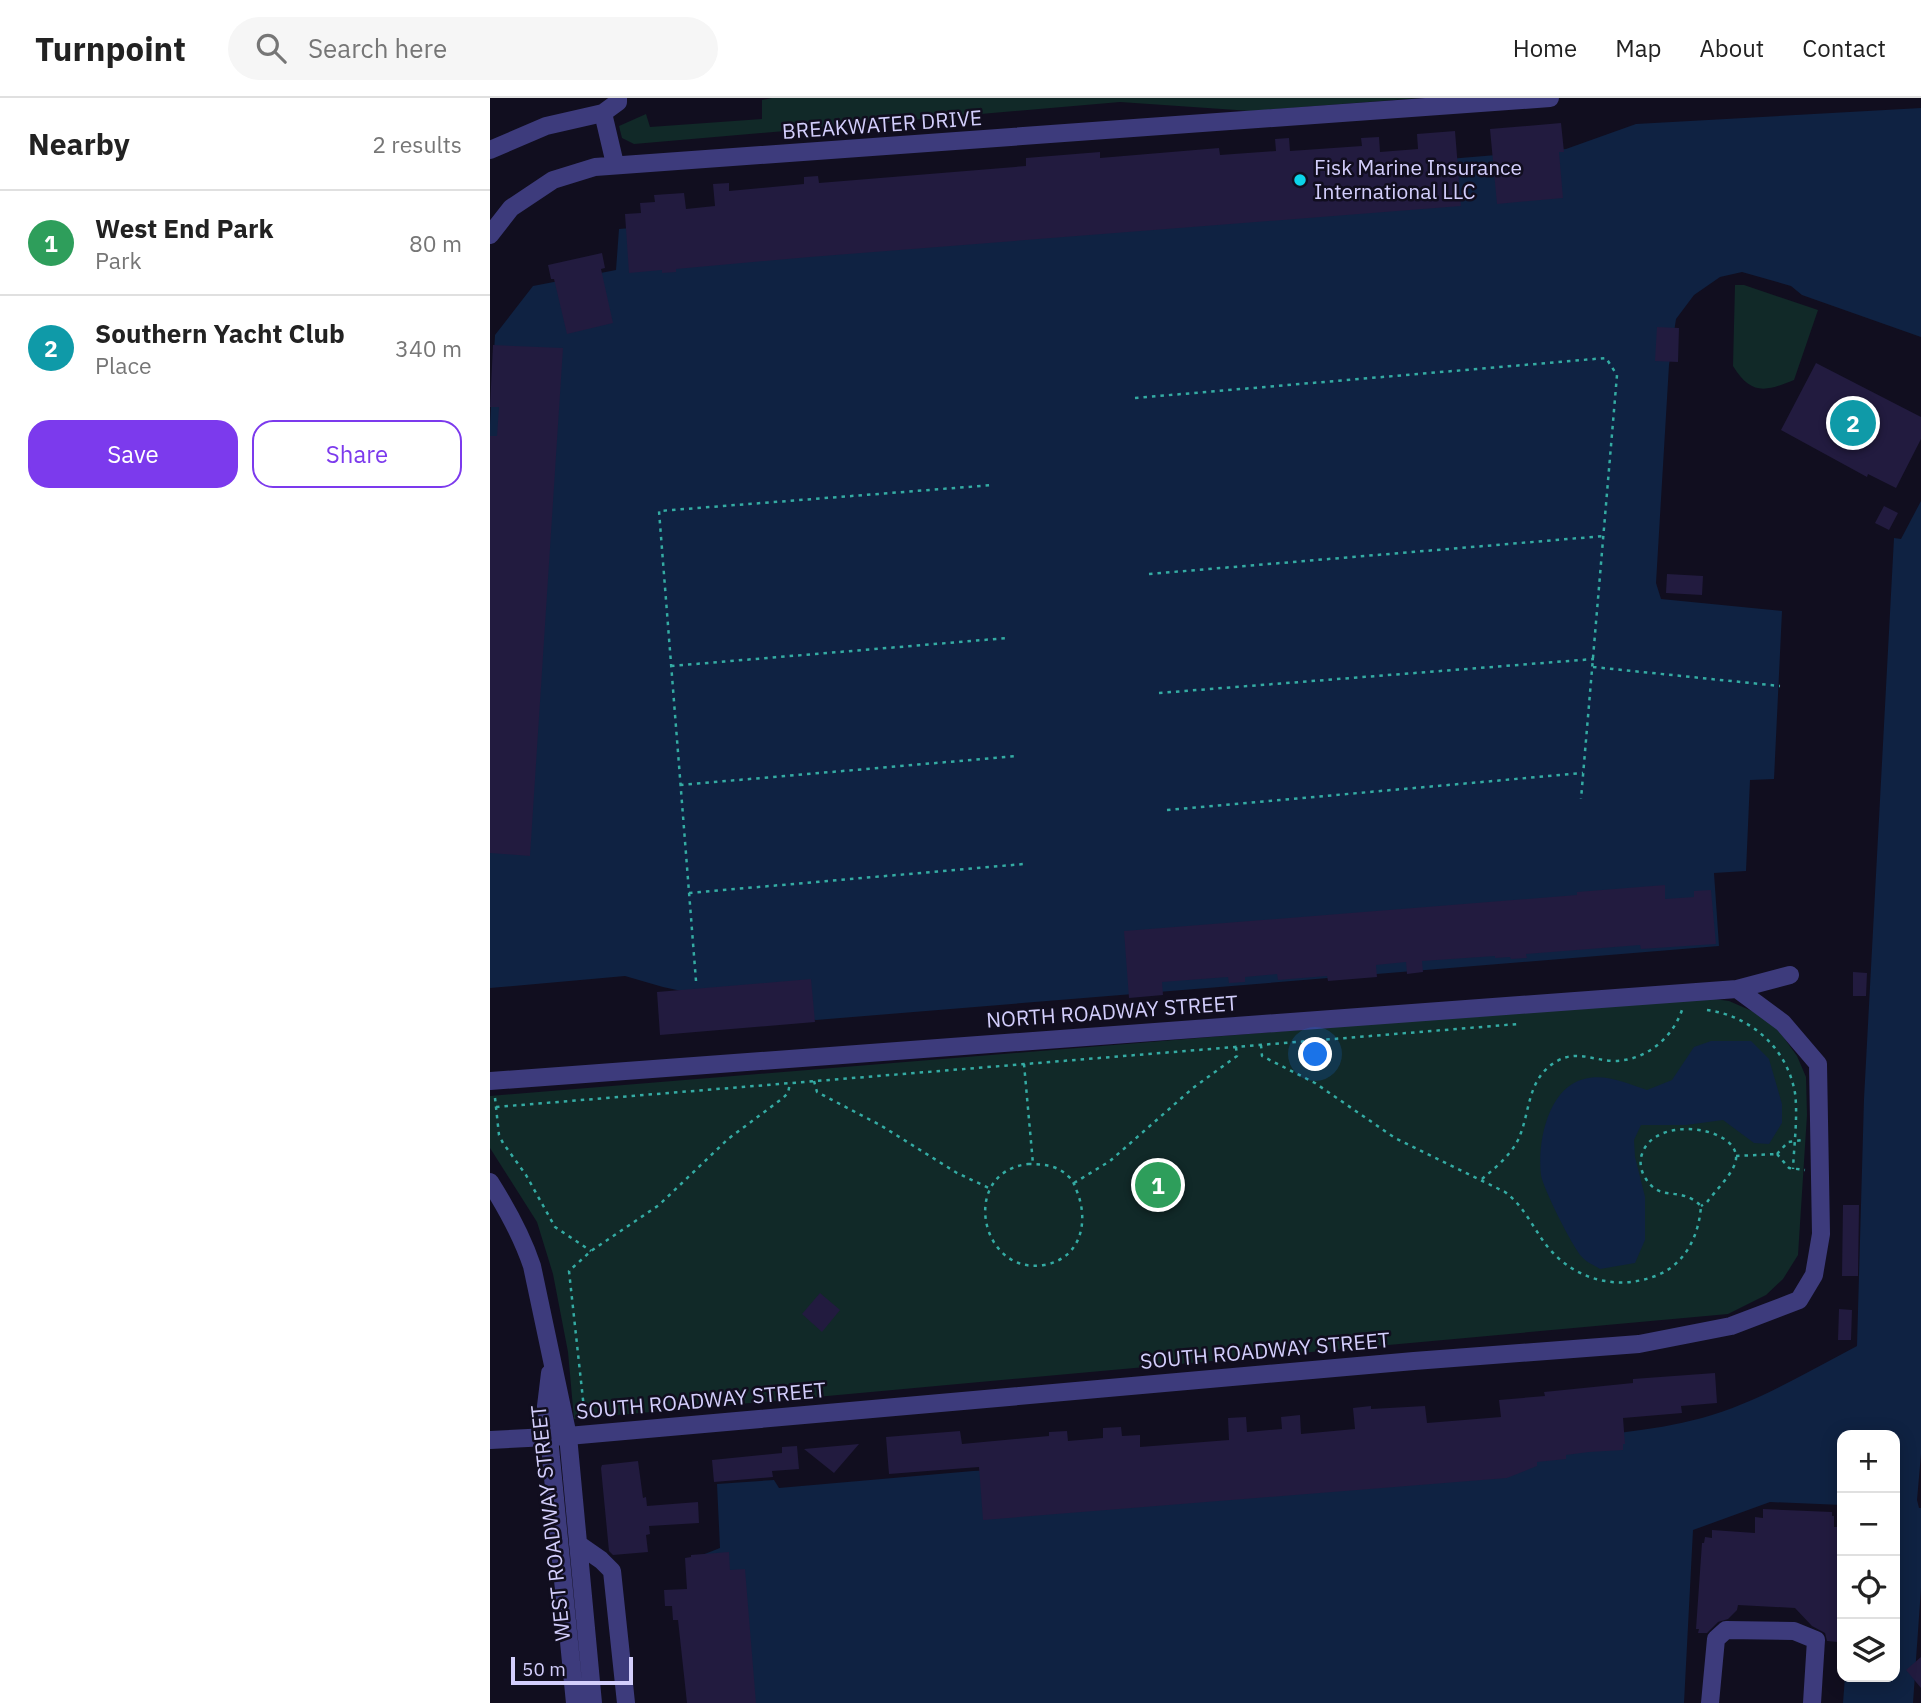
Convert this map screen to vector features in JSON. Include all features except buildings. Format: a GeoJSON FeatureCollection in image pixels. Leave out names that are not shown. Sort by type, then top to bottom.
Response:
{"type":"FeatureCollection","features":[{"type":"Feature","properties":{"kind":"street"},"geometry":{"type":"LineString","coordinates":[[490,150],[546,126],[603,113],[618,102],[618,98]]}},
{"type":"Feature","properties":{"kind":"street","name":"BREAKWATER DRIVE"},"geometry":{"type":"LineString","coordinates":[[490,234],[511,208],[553,180],[615,164],[898,147],[1550,98]]}},
{"type":"Feature","properties":{"kind":"street"},"geometry":{"type":"LineString","coordinates":[[603,113],[615,164]]}},
{"type":"Feature","properties":{"kind":"street","name":"NORTH ROADWAY STREET"},"geometry":{"type":"LineString","coordinates":[[491,1081],[1737,989],[1790,975]]}},
{"type":"Feature","properties":{"kind":"street","name":"SOUTH ROADWAY STREET"},"geometry":{"type":"LineString","coordinates":[[490,1440],[568,1436],[1414,1361],[1639,1344],[1731,1326],[1799,1300],[1814,1275],[1821,1234],[1818,1064],[1783,1023],[1737,989]]}},
{"type":"Feature","properties":{"kind":"street","name":"WEST ROADWAY STREET"},"geometry":{"type":"LineString","coordinates":[[490,1182],[526,1246],[568,1436],[593,1703]]}},
{"type":"Feature","properties":{"kind":"street"},"geometry":{"type":"LineString","coordinates":[[552,1359],[546,1406],[575,1703]]}},
{"type":"Feature","properties":{"kind":"street"},"geometry":{"type":"LineString","coordinates":[[578,1544],[612,1571],[625,1703]]}},
{"type":"Feature","properties":{"kind":"street"},"geometry":{"type":"LineString","coordinates":[[1710,1703],[1716,1639],[1726,1630],[1794,1631],[1816,1640],[1812,1703]]}},
{"type":"Feature","properties":{"kind":"path"},"geometry":{"type":"LineString","coordinates":[[1135,398],[1606,358],[1617,375],[1581,799]]}},
{"type":"Feature","properties":{"kind":"path"},"geometry":{"type":"LineString","coordinates":[[696,981],[659,511],[993,485]]}},
{"type":"Feature","properties":{"kind":"path"},"geometry":{"type":"LineString","coordinates":[[1149,574],[1604,536]]}},
{"type":"Feature","properties":{"kind":"path"},"geometry":{"type":"LineString","coordinates":[[671,666],[1007,638]]}},
{"type":"Feature","properties":{"kind":"path"},"geometry":{"type":"LineString","coordinates":[[1159,693],[1594,659]]}},
{"type":"Feature","properties":{"kind":"path"},"geometry":{"type":"LineString","coordinates":[[1593,667],[1780,686]]}},
{"type":"Feature","properties":{"kind":"path"},"geometry":{"type":"LineString","coordinates":[[680,785],[1017,756]]}},
{"type":"Feature","properties":{"kind":"path"},"geometry":{"type":"LineString","coordinates":[[1167,810],[1583,773]]}},
{"type":"Feature","properties":{"kind":"path"},"geometry":{"type":"LineString","coordinates":[[689,893],[1024,864]]}},
{"type":"Feature","properties":{"kind":"path"},"geometry":{"type":"LineString","coordinates":[[1704,1009],[1742,1020],[1765,1036],[1786,1065],[1795,1095],[1793,1169]]}},
{"type":"Feature","properties":{"kind":"path"},"geometry":{"type":"LineString","coordinates":[[1482,1179],[1514,1147],[1526,1119],[1530,1094],[1537,1080],[1549,1067],[1565,1057],[1576,1055],[1612,1061],[1636,1058],[1666,1038],[1682,1010]]}},
{"type":"Feature","properties":{"kind":"path"},"geometry":{"type":"LineString","coordinates":[[496,1107],[1519,1024]]}},
{"type":"Feature","properties":{"kind":"path"},"geometry":{"type":"LineString","coordinates":[[1261,1045],[1262,1056],[1315,1083],[1387,1133],[1482,1179],[1513,1198],[1548,1248],[1587,1276],[1613,1284],[1646,1279],[1676,1265],[1690,1246],[1701,1206],[1730,1175],[1736,1156],[1732,1147],[1723,1139],[1696,1130],[1665,1132],[1651,1140],[1645,1147],[1641,1166],[1651,1186],[1664,1193],[1690,1196],[1701,1206]]}},
{"type":"Feature","properties":{"kind":"path"},"geometry":{"type":"LineString","coordinates":[[1074,1183],[1110,1161],[1192,1088],[1237,1056],[1236,1046]]}},
{"type":"Feature","properties":{"kind":"path"},"geometry":{"type":"LineString","coordinates":[[1024,1064],[1033,1164]]}},
{"type":"Feature","properties":{"kind":"path"},"geometry":{"type":"LineString","coordinates":[[491,1081],[499,1135],[503,1143],[526,1175],[555,1227],[591,1251]]}},
{"type":"Feature","properties":{"kind":"path"},"geometry":{"type":"LineString","coordinates":[[814,1081],[817,1092],[880,1125],[957,1173],[989,1188]]}},
{"type":"Feature","properties":{"kind":"path"},"geometry":{"type":"LineString","coordinates":[[587,1434],[569,1271],[591,1251],[659,1205],[728,1139],[783,1098],[788,1093],[790,1083]]}},
{"type":"Feature","properties":{"kind":"path"},"geometry":{"type":"LineString","coordinates":[[1736,1156],[1775,1154],[1783,1145],[1794,1140],[1819,1141]]}},
{"type":"Feature","properties":{"kind":"path"},"geometry":{"type":"LineString","coordinates":[[1775,1154],[1793,1169],[1820,1171]]}},
{"type":"Feature","properties":{"kind":"path"},"geometry":{"type":"LineString","coordinates":[[1024,1164],[1049,1165],[1060,1170],[1074,1183],[1082,1209],[1082,1230],[1078,1243],[1064,1256],[1039,1266],[1011,1259],[992,1242],[986,1222],[989,1188],[995,1178],[1024,1164]]}},
{"type":"Feature","properties":{"kind":"green space"},"geometry":{"type":"Polygon","coordinates":[[[1420,98],[1251,111],[1120,102],[634,144],[622,138],[619,126],[646,114],[650,127],[762,119],[762,100],[1420,98]]]}},
{"type":"Feature","properties":{"kind":"green space"},"geometry":{"type":"Polygon","coordinates":[[[1735,285],[1744,285],[1818,310],[1794,380],[1775,387],[1759,388],[1746,382],[1733,366],[1735,285]]]}},
{"type":"Feature","properties":{"kind":"green space"},"geometry":{"type":"Polygon","coordinates":[[[1700,997],[1729,1001],[1774,1024],[1797,1056],[1806,1077],[1807,1115],[1798,1255],[1783,1279],[1766,1295],[1728,1314],[574,1419],[568,1352],[553,1274],[537,1222],[490,1148],[490,1096],[1700,997]]]}},
{"type":"Feature","properties":{"kind":"water"},"geometry":{"type":"Polygon","coordinates":[[[1921,108],[1921,337],[1802,295],[1791,286],[1742,272],[1720,277],[1694,295],[1676,319],[1669,365],[1656,583],[1661,599],[1782,611],[1774,779],[1750,780],[1746,871],[1714,873],[1719,946],[816,1020],[663,987],[625,976],[490,988],[490,424],[495,335],[533,286],[616,270],[619,229],[1566,149],[1636,124],[1921,108]]]}},
{"type":"Feature","properties":{"kind":"water"},"geometry":{"type":"Polygon","coordinates":[[[1921,501],[1921,1454],[1917,1500],[1921,1508],[1921,1588],[1913,1703],[1843,1703],[1845,1682],[1900,1682],[1900,1430],[1837,1430],[1837,1505],[1770,1502],[1693,1530],[1684,1703],[703,1703],[692,1559],[720,1548],[717,1484],[774,1480],[779,1488],[973,1471],[1542,1441],[1622,1433],[1663,1427],[1722,1412],[1781,1386],[1857,1346],[1864,1099],[1894,538],[1901,539],[1921,501]]]}},
{"type":"Feature","properties":{"kind":"water"},"geometry":{"type":"Polygon","coordinates":[[[1711,1041],[1751,1041],[1769,1059],[1782,1104],[1782,1123],[1769,1144],[1754,1143],[1723,1120],[1686,1125],[1641,1125],[1634,1140],[1635,1157],[1645,1197],[1645,1240],[1635,1263],[1600,1269],[1577,1251],[1552,1204],[1541,1175],[1543,1132],[1554,1105],[1572,1084],[1584,1079],[1608,1078],[1647,1090],[1672,1080],[1694,1047],[1711,1041]]]}},
{"type":"Feature","properties":{"kind":"place","name":"Fisk Marine Insurance International LLC"},"geometry":{"type":"Point","coordinates":[1300,180]}},
{"type":"Feature","properties":{"kind":"place","name":"Southern Yacht Club"},"geometry":{"type":"Point","coordinates":[1853,423]}},
{"type":"Feature","properties":{"kind":"place","name":"West End Park"},"geometry":{"type":"Point","coordinates":[1158,1185]}}]}
